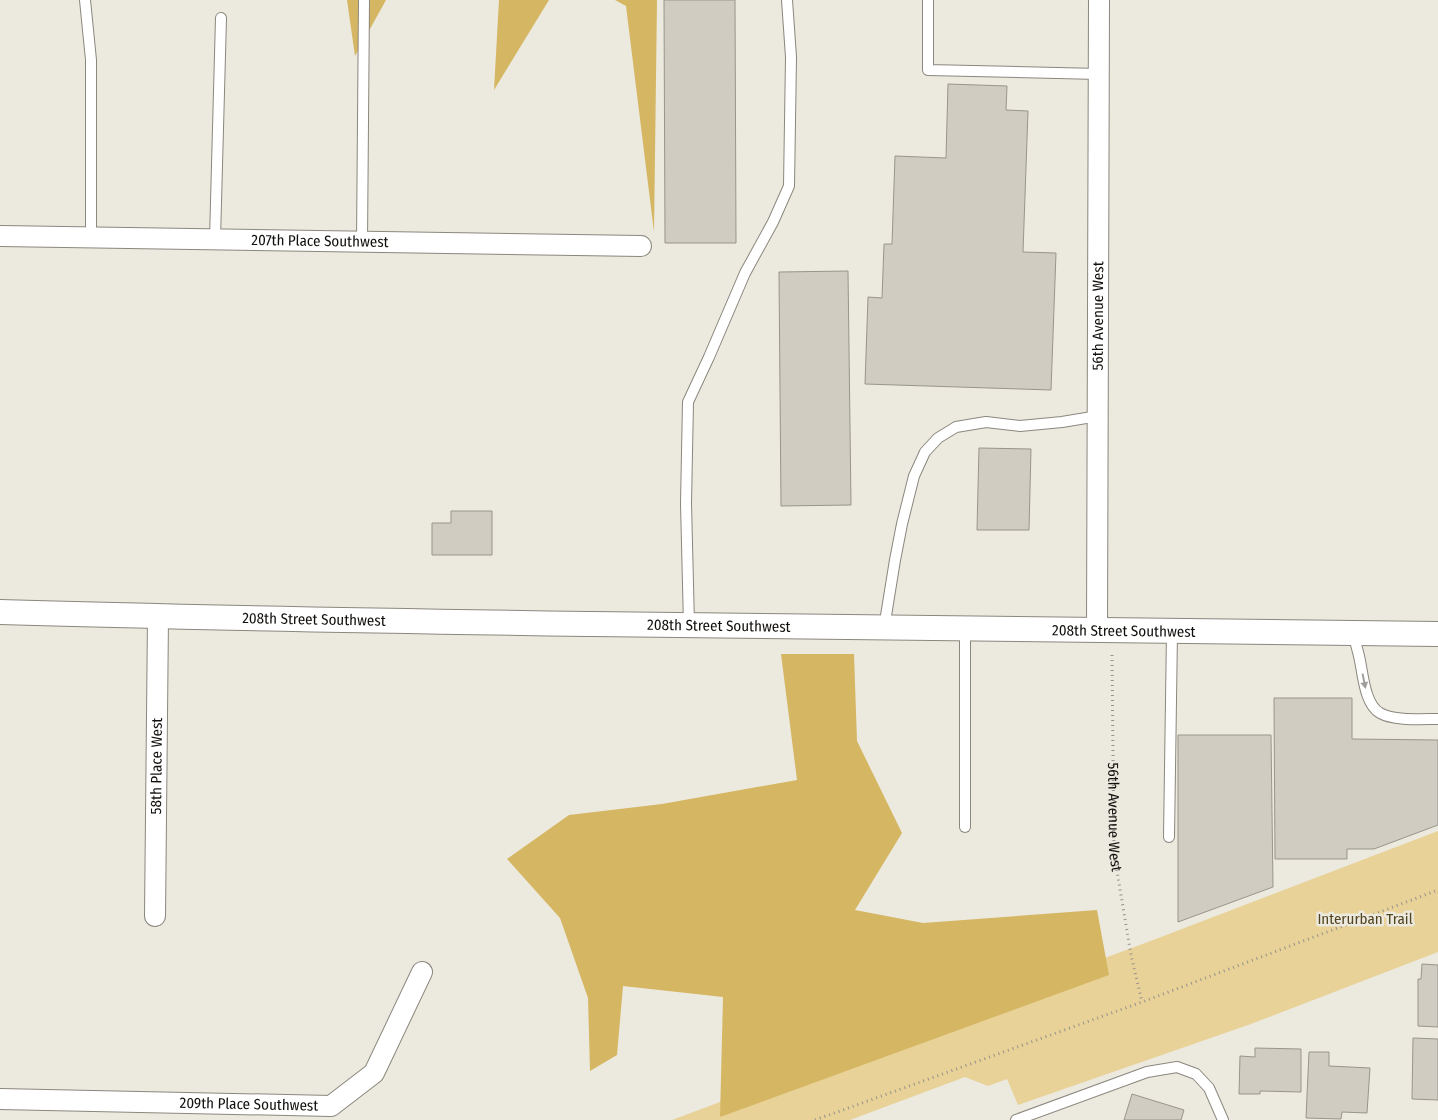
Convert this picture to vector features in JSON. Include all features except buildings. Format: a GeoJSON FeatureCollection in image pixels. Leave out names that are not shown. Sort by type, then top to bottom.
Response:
{"type":"FeatureCollection","features":[{"type":"Feature","properties":{"kind":"street","name":"56th Avenue West"},"geometry":{"type":"LineString","coordinates":[[1099,0],[1098,416],[1104,631]]}},
{"type":"Feature","properties":{"kind":"street","name":"207th Place Southwest"},"geometry":{"type":"LineString","coordinates":[[0,236],[641,246]]}},
{"type":"Feature","properties":{"kind":"street","name":"208th Street Southwest"},"geometry":{"type":"LineString","coordinates":[[0,612],[158,617],[1172,632],[1438,634]]}},
{"type":"Feature","properties":{"kind":"street","name":"58th Place West"},"geometry":{"type":"LineString","coordinates":[[155,916],[158,617]]}},
{"type":"Feature","properties":{"kind":"street","name":"209th Place Southwest"},"geometry":{"type":"LineString","coordinates":[[0,1099],[331,1106],[374,1073],[422,972]]}},
{"type":"Feature","properties":{"kind":"lane"},"geometry":{"type":"LineString","coordinates":[[85,0],[91,60],[91,238]]}},
{"type":"Feature","properties":{"kind":"lane"},"geometry":{"type":"LineString","coordinates":[[362,242],[364,0]]}},
{"type":"Feature","properties":{"kind":"lane"},"geometry":{"type":"LineString","coordinates":[[689,625],[686,503],[688,402],[745,273],[773,222],[789,186],[791,57],[787,0]]}},
{"type":"Feature","properties":{"kind":"lane"},"geometry":{"type":"LineString","coordinates":[[928,0],[928,70],[1099,74]]}},
{"type":"Feature","properties":{"kind":"lane"},"geometry":{"type":"LineString","coordinates":[[215,239],[221,18]]}},
{"type":"Feature","properties":{"kind":"lane"},"geometry":{"type":"LineString","coordinates":[[884,628],[894,560],[914,476],[925,452],[938,438],[956,427],[986,422],[1020,426],[1098,416]]}},
{"type":"Feature","properties":{"kind":"lane"},"geometry":{"type":"LineString","coordinates":[[965,629],[965,827]]}},
{"type":"Feature","properties":{"kind":"lane"},"geometry":{"type":"LineString","coordinates":[[1169,836],[1172,632]]}},
{"type":"Feature","properties":{"kind":"lane"},"geometry":{"type":"LineString","coordinates":[[1353,633],[1366,690],[1375,709],[1386,716],[1438,719]]}},
{"type":"Feature","properties":{"kind":"lane"},"geometry":{"type":"LineString","coordinates":[[1016,1120],[1147,1072],[1177,1067],[1196,1074],[1209,1088],[1223,1120]]}},
{"type":"Feature","properties":{"kind":"path","name":"56th Avenue West"},"geometry":{"type":"LineString","coordinates":[[1104,631],[1114,853],[1131,955],[1142,1002]]}},
{"type":"Feature","properties":{"kind":"path"},"geometry":{"type":"LineString","coordinates":[[815,1120],[1142,1002],[1438,890]]}},
{"type":"Feature","properties":{"kind":"green space","name":"Interurban Trail"},"geometry":{"type":"Polygon","coordinates":[[[1438,831],[1438,952],[1251,1024],[1018,1105],[1007,1079],[988,1086],[965,1077],[850,1120],[672,1120],[1161,937],[1438,831]]]}},
{"type":"Feature","properties":{"kind":"shaded area"},"geometry":{"type":"Polygon","coordinates":[[[347,0],[386,0],[355,56],[347,0]]]}},
{"type":"Feature","properties":{"kind":"shaded area"},"geometry":{"type":"Polygon","coordinates":[[[499,0],[549,0],[494,90],[499,0]]]}},
{"type":"Feature","properties":{"kind":"shaded area"},"geometry":{"type":"Polygon","coordinates":[[[615,0],[657,0],[654,232],[626,6],[615,0]]]}},
{"type":"Feature","properties":{"kind":"shaded area"},"geometry":{"type":"Polygon","coordinates":[[[781,654],[854,654],[857,741],[902,833],[855,910],[923,923],[1097,910],[1109,975],[720,1117],[723,997],[623,986],[617,1055],[590,1071],[588,998],[560,918],[507,859],[569,815],[662,804],[797,780],[781,654]]]}}]}
